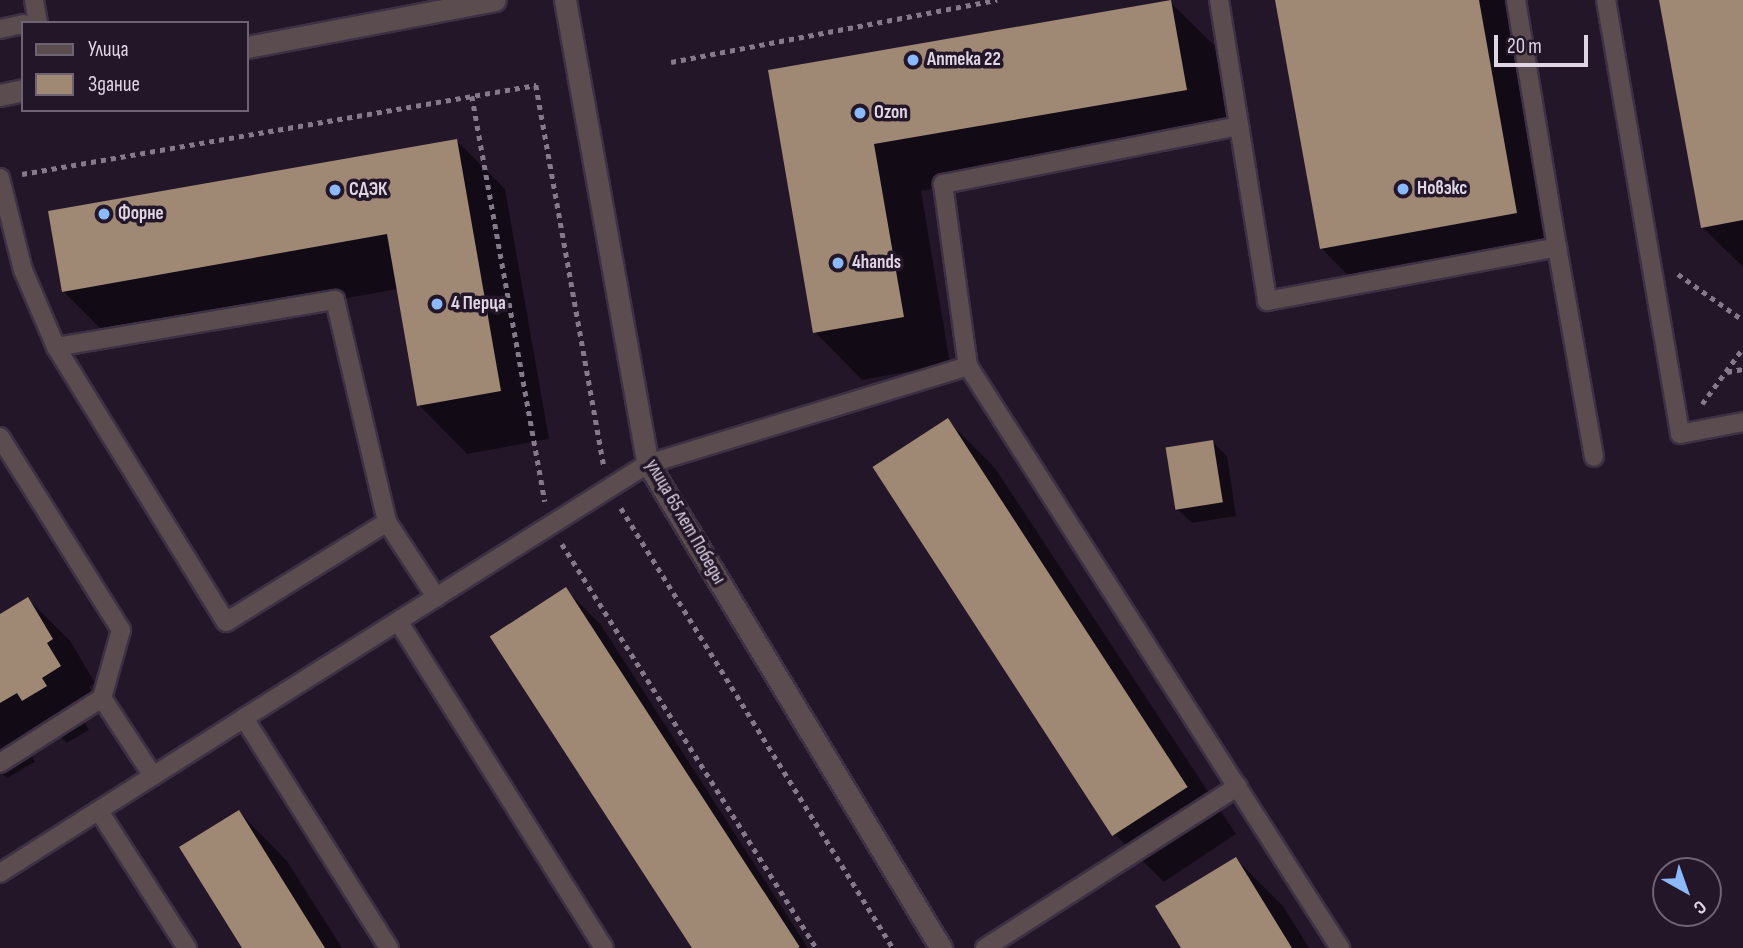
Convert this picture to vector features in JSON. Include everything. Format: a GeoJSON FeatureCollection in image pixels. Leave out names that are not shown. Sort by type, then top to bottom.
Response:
{"type":"FeatureCollection","features":[{"type":"Feature","properties":{"kind":"street"},"geometry":{"type":"LineString","coordinates":[[248,47],[495,0]]}},
{"type":"Feature","properties":{"kind":"street","name":"улица 65 лет Победы"},"geometry":{"type":"LineString","coordinates":[[565,0],[648,464],[941,948]]}},
{"type":"Feature","properties":{"kind":"street"},"geometry":{"type":"LineString","coordinates":[[0,95],[21,90]]}},
{"type":"Feature","properties":{"kind":"lane"},"geometry":{"type":"LineString","coordinates":[[32,21],[34,0]]}},
{"type":"Feature","properties":{"kind":"lane"},"geometry":{"type":"LineString","coordinates":[[1219,0],[1266,301],[1557,247]]}},
{"type":"Feature","properties":{"kind":"lane"},"geometry":{"type":"LineString","coordinates":[[1516,0],[1594,457]]}},
{"type":"Feature","properties":{"kind":"lane"},"geometry":{"type":"LineString","coordinates":[[1606,0],[1680,434],[1743,422]]}},
{"type":"Feature","properties":{"kind":"lane"},"geometry":{"type":"LineString","coordinates":[[0,29],[21,25]]}},
{"type":"Feature","properties":{"kind":"lane"},"geometry":{"type":"LineString","coordinates":[[1238,126],[943,184],[968,366],[1340,948]]}},
{"type":"Feature","properties":{"kind":"lane"},"geometry":{"type":"LineString","coordinates":[[7,177],[23,270],[56,347],[226,622],[387,522]]}},
{"type":"Feature","properties":{"kind":"lane"},"geometry":{"type":"LineString","coordinates":[[56,347],[335,300],[387,522],[436,597]]}},
{"type":"Feature","properties":{"kind":"lane"},"geometry":{"type":"LineString","coordinates":[[0,873],[648,464],[968,366]]}},
{"type":"Feature","properties":{"kind":"lane"},"geometry":{"type":"LineString","coordinates":[[0,763],[102,698],[121,630],[3,448]]}},
{"type":"Feature","properties":{"kind":"lane"},"geometry":{"type":"LineString","coordinates":[[398,621],[604,948]]}},
{"type":"Feature","properties":{"kind":"lane"},"geometry":{"type":"LineString","coordinates":[[102,698],[153,776]]}},
{"type":"Feature","properties":{"kind":"lane"},"geometry":{"type":"LineString","coordinates":[[244,718],[390,948]]}},
{"type":"Feature","properties":{"kind":"lane"},"geometry":{"type":"LineString","coordinates":[[985,948],[1238,786]]}},
{"type":"Feature","properties":{"kind":"lane"},"geometry":{"type":"LineString","coordinates":[[99,811],[187,948]]}},
{"type":"Feature","properties":{"kind":"path"},"geometry":{"type":"LineString","coordinates":[[671,62],[998,0]]}},
{"type":"Feature","properties":{"kind":"path"},"geometry":{"type":"LineString","coordinates":[[7,177],[536,85]]}},
{"type":"Feature","properties":{"kind":"path"},"geometry":{"type":"LineString","coordinates":[[472,96],[550,525],[816,948]]}},
{"type":"Feature","properties":{"kind":"path"},"geometry":{"type":"LineString","coordinates":[[1649,253],[1743,320]]}},
{"type":"Feature","properties":{"kind":"path"},"geometry":{"type":"LineString","coordinates":[[1680,434],[1743,348]]}},
{"type":"Feature","properties":{"kind":"path"},"geometry":{"type":"LineString","coordinates":[[1725,373],[1743,369]]}},
{"type":"Feature","properties":{"kind":"building"},"geometry":{"type":"Polygon","coordinates":[[[1171,0],[1187,90],[874,144],[904,317],[813,333],[768,70],[1171,0]]]}},
{"type":"Feature","properties":{"kind":"building"},"geometry":{"type":"Polygon","coordinates":[[[1275,0],[1479,0],[1517,213],[1320,249],[1275,0]]]}},
{"type":"Feature","properties":{"kind":"building"},"geometry":{"type":"Polygon","coordinates":[[[1659,0],[1743,0],[1743,220],[1701,228],[1659,0]]]}},
{"type":"Feature","properties":{"kind":"building"},"geometry":{"type":"Polygon","coordinates":[[[457,139],[501,391],[417,406],[387,234],[62,292],[48,211],[457,139]]]}},
{"type":"Feature","properties":{"kind":"building"},"geometry":{"type":"Polygon","coordinates":[[[948,418],[1188,787],[1112,836],[873,467],[948,418]]]}},
{"type":"Feature","properties":{"kind":"building"},"geometry":{"type":"Polygon","coordinates":[[[1213,440],[1223,502],[1175,510],[1166,448],[1213,440]]]}},
{"type":"Feature","properties":{"kind":"building"},"geometry":{"type":"Polygon","coordinates":[[[566,587],[800,947],[692,948],[490,637],[566,587]]]}},
{"type":"Feature","properties":{"kind":"building"},"geometry":{"type":"Polygon","coordinates":[[[28,597],[53,639],[47,643],[61,666],[42,678],[47,686],[22,701],[17,693],[0,703],[0,614],[28,597]]]}},
{"type":"Feature","properties":{"kind":"building"},"geometry":{"type":"Polygon","coordinates":[[[239,810],[325,948],[242,948],[179,847],[239,810]]]}},
{"type":"Feature","properties":{"kind":"building"},"geometry":{"type":"Polygon","coordinates":[[[1236,857],[1292,948],[1181,948],[1155,906],[1236,857]]]}},
{"type":"Feature","properties":{"kind":"place","name":"Аптека 22"},"geometry":{"type":"Point","coordinates":[913,60]}},
{"type":"Feature","properties":{"kind":"place","name":"Ozon"},"geometry":{"type":"Point","coordinates":[860,113]}},
{"type":"Feature","properties":{"kind":"place","name":"Новэкс"},"geometry":{"type":"Point","coordinates":[1403,189]}},
{"type":"Feature","properties":{"kind":"place","name":"СДЭК"},"geometry":{"type":"Point","coordinates":[335,190]}},
{"type":"Feature","properties":{"kind":"place","name":"Форне"},"geometry":{"type":"Point","coordinates":[104,214]}},
{"type":"Feature","properties":{"kind":"place","name":"4hands"},"geometry":{"type":"Point","coordinates":[838,263]}},
{"type":"Feature","properties":{"kind":"place","name":"4 Перца"},"geometry":{"type":"Point","coordinates":[437,304]}}]}
